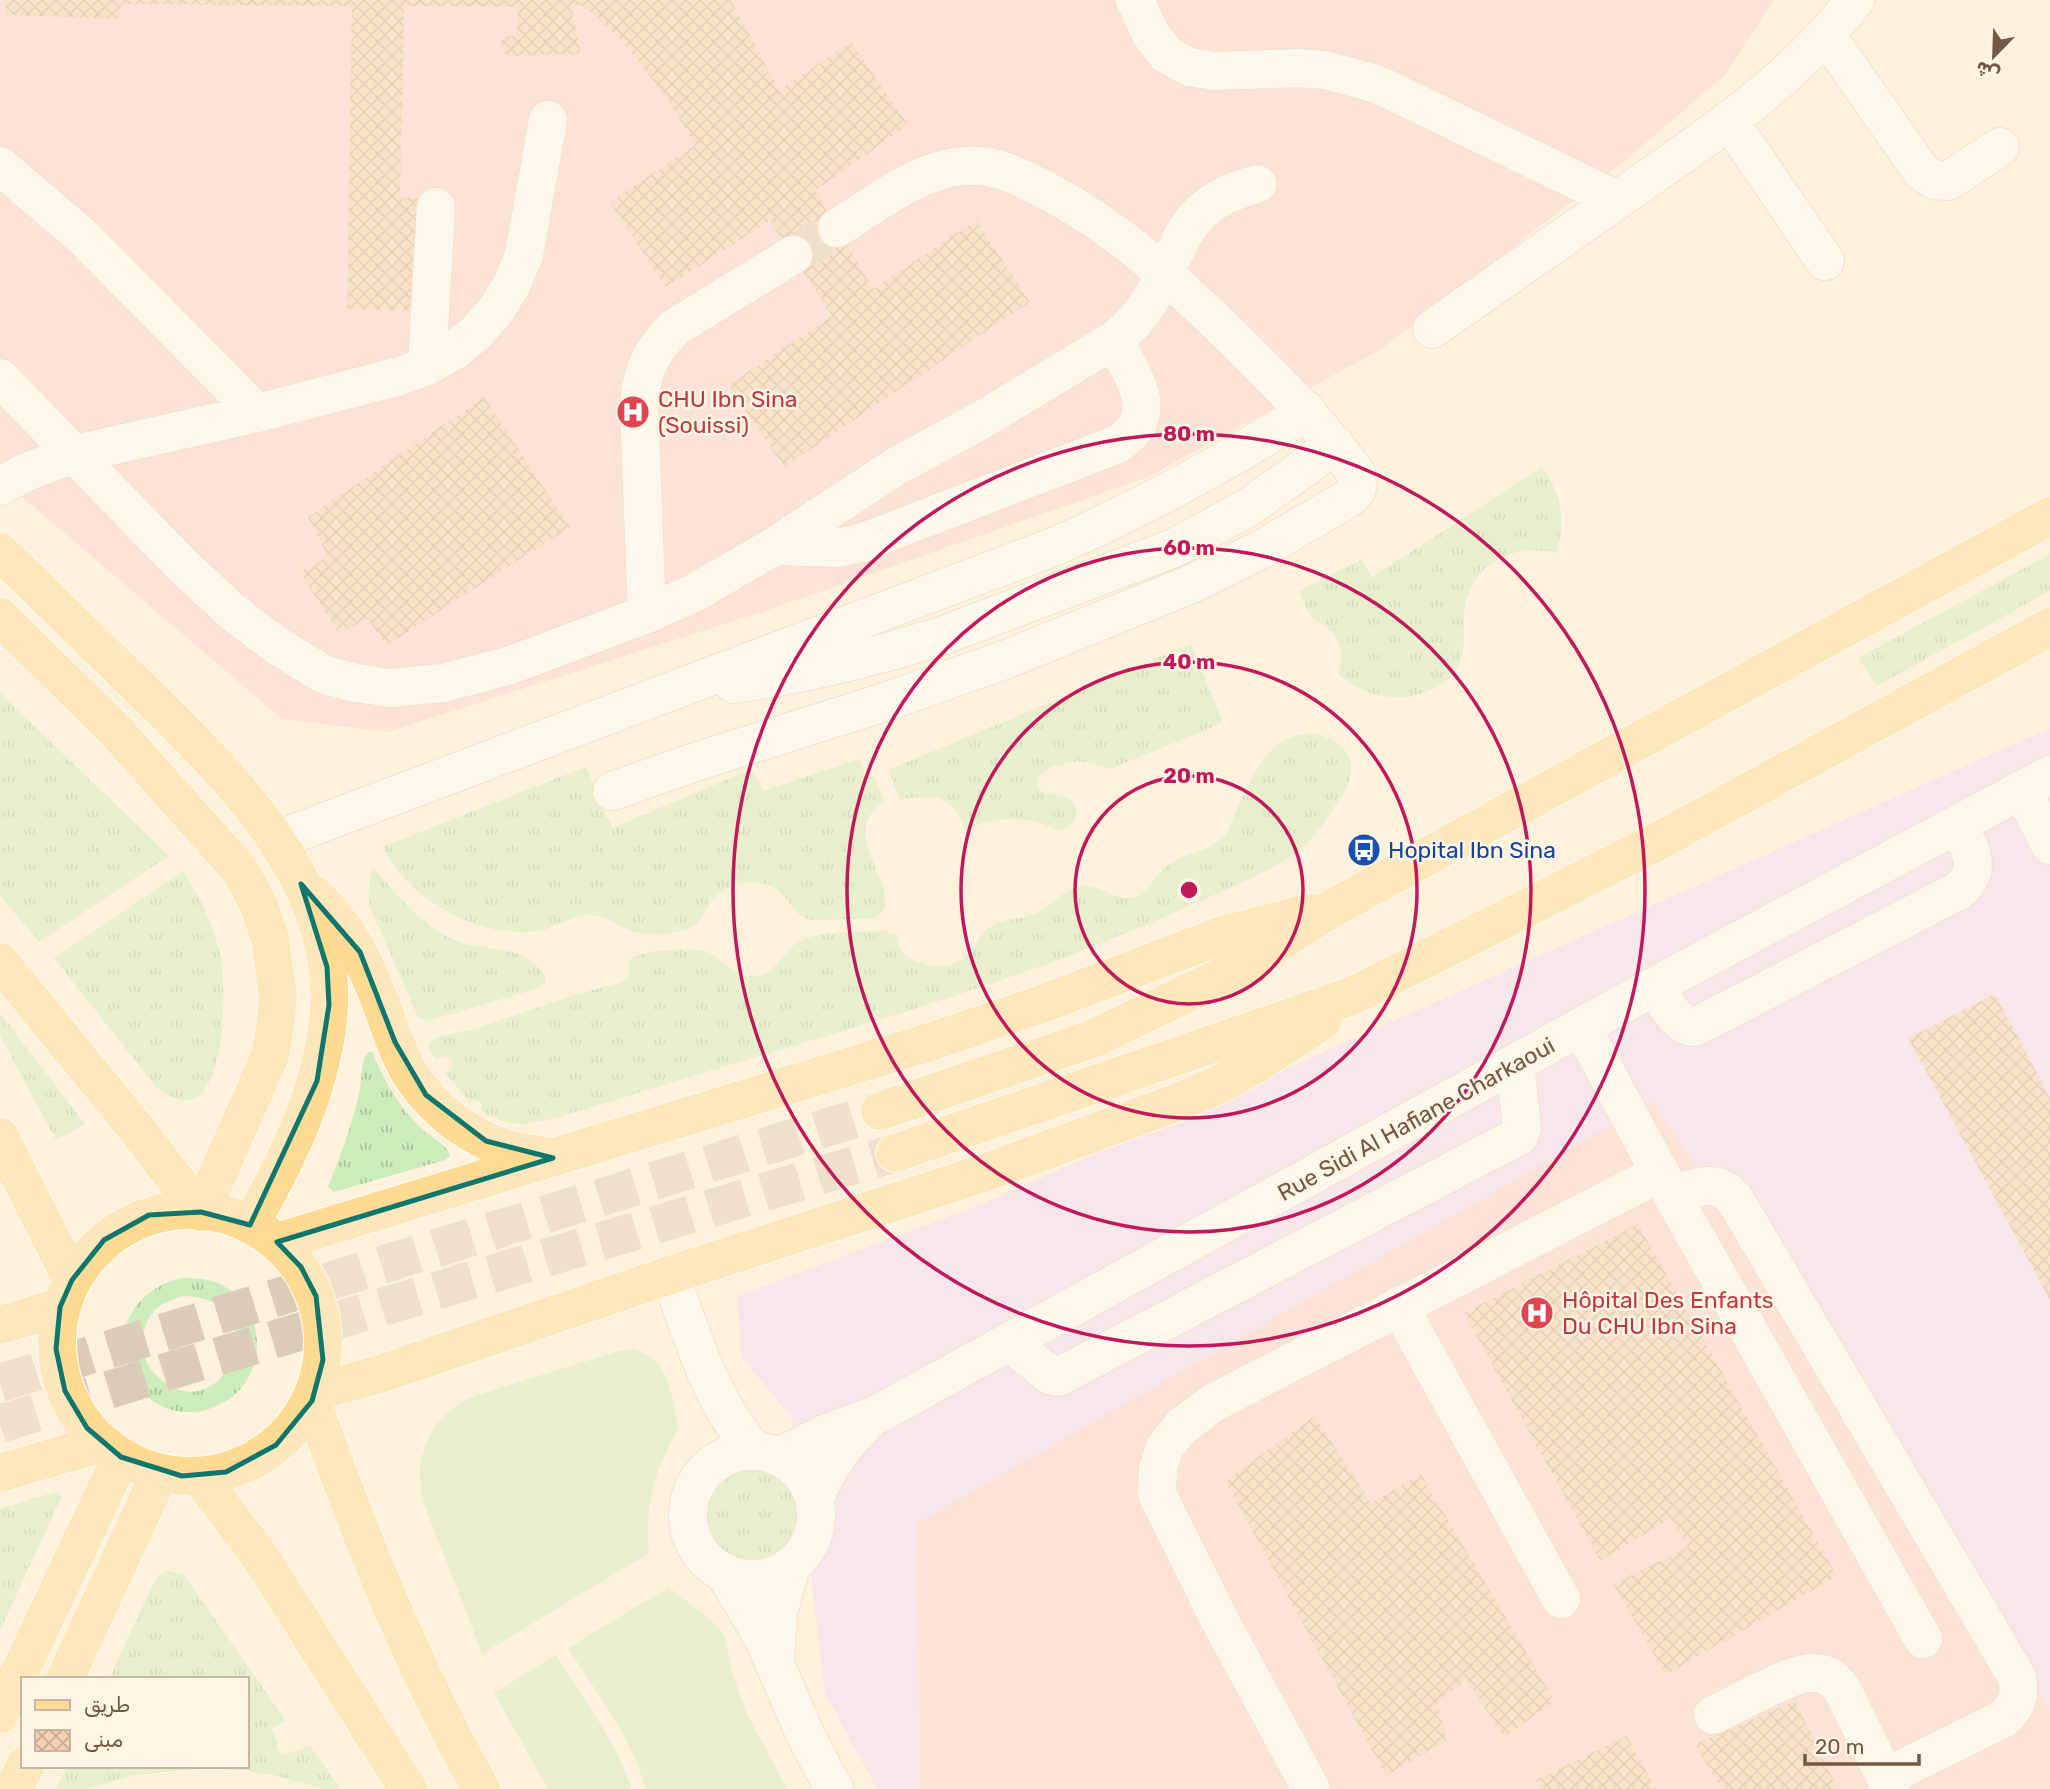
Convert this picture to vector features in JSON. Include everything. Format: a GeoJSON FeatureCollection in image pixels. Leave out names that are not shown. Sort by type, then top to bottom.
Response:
{"type":"FeatureCollection","features":[{"type":"Feature","properties":{"kind":"main road"},"geometry":{"type":"LineString","coordinates":[[880,1111],[1092,1039],[1236,970],[1331,909],[2050,516]]}},
{"type":"Feature","properties":{"kind":"main road"},"geometry":{"type":"LineString","coordinates":[[0,552],[220,769],[256,809],[301,884],[319,930],[327,967],[329,1005],[325,1044],[317,1081],[270,1190],[263,1234]]}},
{"type":"Feature","properties":{"kind":"main road"},"geometry":{"type":"LineString","coordinates":[[0,617],[114,729],[239,869],[258,903],[270,939],[278,997],[270,1056],[201,1212]]}},
{"type":"Feature","properties":{"kind":"main road"},"geometry":{"type":"LineString","coordinates":[[895,1153],[1352,996],[1651,845],[2050,627]]}},
{"type":"Feature","properties":{"kind":"main road"},"geometry":{"type":"LineString","coordinates":[[301,884],[344,926],[360,952],[395,1042],[408,1070],[426,1095],[449,1117],[486,1141],[507,1149],[553,1158]]}},
{"type":"Feature","properties":{"kind":"main road"},"geometry":{"type":"LineString","coordinates":[[263,1234],[553,1158],[933,1041],[1220,936],[1281,919],[1331,909]]}},
{"type":"Feature","properties":{"kind":"main road"},"geometry":{"type":"LineString","coordinates":[[0,962],[201,1212]]}},
{"type":"Feature","properties":{"kind":"main road"},"geometry":{"type":"LineString","coordinates":[[314,1397],[670,1275],[981,1174],[1181,1101],[1218,1085],[1287,1045],[1352,996]]}},
{"type":"Feature","properties":{"kind":"main road"},"geometry":{"type":"LineString","coordinates":[[0,1137],[66,1293]]}},
{"type":"Feature","properties":{"kind":"main road"},"geometry":{"type":"LineString","coordinates":[[176,1211],[218,1215],[263,1234],[301,1267],[316,1296],[323,1328],[323,1360],[314,1397],[296,1426],[253,1461],[226,1472],[199,1476],[160,1473],[112,1450],[87,1428],[65,1391],[56,1349],[66,1293],[86,1258],[104,1240],[126,1225],[149,1215],[176,1211]]}},
{"type":"Feature","properties":{"kind":"main road"},"geometry":{"type":"LineString","coordinates":[[0,1325],[66,1293]]}},
{"type":"Feature","properties":{"kind":"main road"},"geometry":{"type":"LineString","coordinates":[[314,1397],[343,1489],[402,1631],[481,1789]]}},
{"type":"Feature","properties":{"kind":"main road"},"geometry":{"type":"LineString","coordinates":[[0,1473],[112,1450]]}},
{"type":"Feature","properties":{"kind":"main road"},"geometry":{"type":"LineString","coordinates":[[0,1714],[112,1450]]}},
{"type":"Feature","properties":{"kind":"main road"},"geometry":{"type":"LineString","coordinates":[[66,1677],[160,1473]]}},
{"type":"Feature","properties":{"kind":"main road"},"geometry":{"type":"LineString","coordinates":[[199,1476],[259,1555],[408,1789]]}},
{"type":"Feature","properties":{"kind":"main road"},"geometry":{"type":"LineString","coordinates":[[14,1789],[23,1768]]}},
{"type":"Feature","properties":{"kind":"street"},"geometry":{"type":"LineString","coordinates":[[1135,0],[1150,33],[1166,54],[1189,67],[1214,71],[1298,68],[1325,70],[1377,83],[1617,200]]}},
{"type":"Feature","properties":{"kind":"street"},"geometry":{"type":"LineString","coordinates":[[1432,329],[1730,122],[1772,88],[1826,36],[1855,0]]}},
{"type":"Feature","properties":{"kind":"street"},"geometry":{"type":"LineString","coordinates":[[1826,36],[1923,172],[1934,180],[1948,181],[2000,147]]}},
{"type":"Feature","properties":{"kind":"street"},"geometry":{"type":"LineString","coordinates":[[0,486],[26,472],[75,454],[257,414],[400,376],[427,366],[454,351],[476,333],[496,310],[512,284],[524,255],[548,120]]}},
{"type":"Feature","properties":{"kind":"street"},"geometry":{"type":"LineString","coordinates":[[1730,122],[1825,261]]}},
{"type":"Feature","properties":{"kind":"street"},"geometry":{"type":"LineString","coordinates":[[0,166],[84,238],[257,414]]}},
{"type":"Feature","properties":{"kind":"street"},"geometry":{"type":"LineString","coordinates":[[612,791],[888,701],[1031,649],[1189,585],[1262,549],[1349,498],[1356,491],[1356,473],[1307,411],[1165,273],[1121,236],[1073,204],[1022,177],[995,168],[966,166],[937,171],[911,183],[837,228]]}},
{"type":"Feature","properties":{"kind":"street"},"geometry":{"type":"LineString","coordinates":[[0,378],[184,567],[235,614],[276,645],[325,674],[356,683],[390,688],[443,683],[520,662],[647,614],[694,593],[775,546],[895,467],[985,418],[1114,340],[1143,314],[1185,232],[1198,214],[1215,200],[1257,184]]}},
{"type":"Feature","properties":{"kind":"street"},"geometry":{"type":"LineString","coordinates":[[427,366],[436,208]]}},
{"type":"Feature","properties":{"kind":"street"},"geometry":{"type":"LineString","coordinates":[[647,614],[639,408],[640,385],[646,364],[658,344],[674,328],[793,255]]}},
{"type":"Feature","properties":{"kind":"street"},"geometry":{"type":"LineString","coordinates":[[775,546],[836,548],[861,543],[1118,443],[1131,435],[1140,421],[1143,406],[1139,390],[1114,340]]}},
{"type":"Feature","properties":{"kind":"street"},"geometry":{"type":"LineString","coordinates":[[277,840],[1055,546],[1131,512],[1201,475],[1307,411]]}},
{"type":"Feature","properties":{"kind":"street"},"geometry":{"type":"LineString","coordinates":[[655,696],[783,677],[862,659],[941,636],[1174,548],[1249,507],[1334,443]]}},
{"type":"Feature","properties":{"kind":"street"},"geometry":{"type":"LineString","coordinates":[[2036,783],[2050,845]]}},
{"type":"Feature","properties":{"kind":"street","name":"Rue Sidi Al Hafiane Charkaoui"},"geometry":{"type":"LineString","coordinates":[[767,1454],[874,1416],[1709,957],[2036,783]]}},
{"type":"Feature","properties":{"kind":"street"},"geometry":{"type":"LineString","coordinates":[[1656,988],[1682,1025],[1695,1027],[1958,891],[1967,884],[1973,874],[1974,863],[1959,824]]}},
{"type":"Feature","properties":{"kind":"street"},"geometry":{"type":"LineString","coordinates":[[1582,1028],[1666,1184],[1923,1639]]}},
{"type":"Feature","properties":{"kind":"street"},"geometry":{"type":"LineString","coordinates":[[1009,1342],[1050,1374],[1058,1377],[1520,1136],[1522,1129],[1515,1064]]}},
{"type":"Feature","properties":{"kind":"street"},"geometry":{"type":"LineString","coordinates":[[1311,1789],[1219,1619],[1157,1494],[1158,1469],[1165,1447],[1181,1427],[1213,1403],[1399,1306],[1666,1184],[1724,1188],[1734,1198],[2017,1677],[2019,1696],[2010,1713],[2003,1719],[1888,1783],[1843,1691],[1836,1681],[1826,1675],[1803,1673],[1713,1715]]}},
{"type":"Feature","properties":{"kind":"street"},"geometry":{"type":"LineString","coordinates":[[670,1275],[711,1382],[729,1419],[767,1454],[801,1474],[814,1499],[816,1514],[812,1536],[801,1555],[790,1566],[778,1573],[751,1578],[724,1572],[700,1552],[692,1538],[689,1522],[692,1492],[710,1466],[731,1455],[767,1454]]}},
{"type":"Feature","properties":{"kind":"street"},"geometry":{"type":"LineString","coordinates":[[1399,1306],[1561,1599]]}},
{"type":"Feature","properties":{"kind":"street"},"geometry":{"type":"LineString","coordinates":[[710,1466],[714,1424],[711,1382]]}},
{"type":"Feature","properties":{"kind":"street"},"geometry":{"type":"LineString","coordinates":[[814,1499],[839,1452],[874,1416]]}},
{"type":"Feature","properties":{"kind":"street"},"geometry":{"type":"LineString","coordinates":[[775,1663],[778,1613],[790,1566]]}},
{"type":"Feature","properties":{"kind":"street"},"geometry":{"type":"LineString","coordinates":[[724,1572],[775,1663],[805,1734],[834,1789]]}},
{"type":"Feature","properties":{"kind":"highlighted area"},"geometry":{"type":"Polygon","coordinates":[[[301,884],[360,952],[395,1042],[426,1095],[486,1141],[553,1158],[277,1242],[301,1267],[316,1296],[323,1360],[312,1401],[276,1445],[226,1472],[182,1476],[121,1457],[87,1428],[65,1391],[56,1349],[60,1307],[72,1280],[104,1240],[149,1215],[201,1212],[250,1225],[317,1081],[329,1005],[327,967],[301,884]]]}},
{"type":"Feature","properties":{"kind":"shaded area","name":"CHU Ibn Sina (Souissi)"},"geometry":{"type":"Polygon","coordinates":[[[0,0],[1774,0],[1726,74],[1627,159],[1383,348],[1148,477],[765,611],[388,732],[282,719],[0,478],[0,0]]]}},
{"type":"Feature","properties":{"kind":"shaded area"},"geometry":{"type":"Polygon","coordinates":[[[2050,728],[2050,1789],[877,1789],[825,1693],[792,1418],[741,1357],[737,1296],[985,1203],[2050,728]]]}},
{"type":"Feature","properties":{"kind":"shaded area","name":"Hôpital Des Enfants Du CHU Ibn Sina"},"geometry":{"type":"Polygon","coordinates":[[[1653,1101],[2050,1712],[2050,1789],[921,1789],[916,1524],[1653,1101]]]}},
{"type":"Feature","properties":{"kind":"green space"},"geometry":{"type":"Polygon","coordinates":[[[1542,467],[1554,488],[1560,508],[1561,530],[1557,553],[1527,551],[1513,554],[1488,566],[1478,577],[1470,589],[1465,605],[1462,657],[1451,676],[1437,687],[1420,694],[1395,697],[1371,693],[1338,674],[1341,656],[1337,639],[1312,617],[1299,591],[1362,559],[1372,577],[1542,467]]]}},
{"type":"Feature","properties":{"kind":"green space"},"geometry":{"type":"Polygon","coordinates":[[[2050,554],[2050,591],[1877,686],[1858,658],[2050,554]]]}},
{"type":"Feature","properties":{"kind":"green space"},"geometry":{"type":"Polygon","coordinates":[[[1191,644],[1223,723],[1110,769],[1082,762],[1050,768],[1039,778],[1038,784],[1041,792],[1066,797],[1075,805],[1075,819],[1069,826],[1057,829],[1034,821],[1007,819],[965,829],[954,809],[940,799],[922,797],[900,800],[888,770],[1191,644]]]}},
{"type":"Feature","properties":{"kind":"green space"},"geometry":{"type":"Polygon","coordinates":[[[0,693],[169,856],[39,942],[0,896],[0,693]]]}},
{"type":"Feature","properties":{"kind":"green space"},"geometry":{"type":"Polygon","coordinates":[[[1310,733],[1328,738],[1343,748],[1351,763],[1351,772],[1346,789],[1329,816],[1301,849],[1274,866],[1208,898],[1072,955],[904,1012],[574,1113],[525,1124],[502,1121],[481,1111],[482,1105],[479,1101],[474,1099],[470,1102],[445,1073],[451,1070],[453,1064],[450,1058],[445,1056],[436,1059],[429,1049],[429,1043],[436,1038],[478,1028],[568,997],[622,982],[629,975],[630,960],[656,951],[702,950],[738,973],[757,976],[775,966],[789,949],[803,939],[838,933],[884,931],[896,934],[903,953],[922,964],[952,964],[969,954],[991,926],[1032,915],[1077,887],[1091,886],[1127,898],[1145,891],[1167,866],[1220,840],[1227,833],[1250,782],[1266,756],[1284,740],[1310,733]]]}},
{"type":"Feature","properties":{"kind":"green space"},"geometry":{"type":"Polygon","coordinates":[[[859,759],[866,778],[874,776],[885,801],[871,814],[866,827],[866,840],[885,896],[884,910],[872,919],[810,920],[795,911],[772,886],[751,882],[723,891],[714,899],[697,924],[676,932],[650,934],[633,931],[594,915],[579,917],[538,931],[500,930],[462,919],[428,899],[400,873],[382,847],[586,767],[612,828],[752,769],[763,791],[859,759]]]}},
{"type":"Feature","properties":{"kind":"green space"},"geometry":{"type":"Polygon","coordinates":[[[372,868],[416,914],[436,930],[461,943],[499,949],[523,957],[535,964],[546,976],[545,983],[539,988],[431,1020],[418,1017],[370,907],[368,896],[372,868]]]}},
{"type":"Feature","properties":{"kind":"green space"},"geometry":{"type":"Polygon","coordinates":[[[183,871],[214,932],[220,954],[224,999],[218,1056],[210,1081],[198,1096],[180,1100],[156,1087],[54,958],[183,871]]]}},
{"type":"Feature","properties":{"kind":"green space"},"geometry":{"type":"Polygon","coordinates":[[[0,1013],[85,1124],[56,1140],[0,1036],[0,1013]]]}},
{"type":"Feature","properties":{"kind":"green space"},"geometry":{"type":"Polygon","coordinates":[[[368,1052],[372,1052],[407,1113],[443,1145],[450,1156],[445,1160],[334,1192],[328,1187],[351,1125],[363,1064],[368,1052]]]}},
{"type":"Feature","properties":{"kind":"green space"},"geometry":{"type":"Polygon","coordinates":[[[180,1278],[194,1278],[217,1283],[240,1299],[254,1322],[257,1349],[249,1376],[232,1397],[209,1409],[180,1412],[156,1403],[138,1386],[127,1364],[124,1339],[131,1314],[149,1293],[180,1278]],[[184,1296],[176,1298],[158,1307],[146,1325],[143,1351],[149,1367],[179,1390],[201,1390],[220,1379],[232,1361],[237,1340],[232,1319],[215,1303],[184,1296]]]}},
{"type":"Feature","properties":{"kind":"green space"},"geometry":{"type":"Polygon","coordinates":[[[633,1349],[646,1354],[662,1370],[671,1392],[679,1429],[663,1458],[653,1488],[648,1519],[649,1553],[482,1654],[423,1499],[420,1469],[428,1439],[447,1413],[474,1396],[622,1350],[633,1349]]]}},
{"type":"Feature","properties":{"kind":"green space"},"geometry":{"type":"Polygon","coordinates":[[[751,1471],[769,1475],[784,1485],[794,1500],[798,1518],[794,1536],[784,1551],[769,1561],[751,1565],[733,1561],[718,1551],[708,1536],[704,1518],[708,1500],[718,1485],[733,1475],[751,1471]]]}},
{"type":"Feature","properties":{"kind":"green space"},"geometry":{"type":"Polygon","coordinates":[[[58,1491],[61,1498],[0,1631],[0,1509],[58,1491]]]}},
{"type":"Feature","properties":{"kind":"green space"},"geometry":{"type":"Polygon","coordinates":[[[168,1571],[184,1575],[286,1721],[272,1728],[281,1756],[310,1746],[341,1789],[325,1789],[243,1770],[207,1768],[248,1768],[248,1677],[110,1677],[154,1582],[168,1571]]]}},
{"type":"Feature","properties":{"kind":"green space"},"geometry":{"type":"Polygon","coordinates":[[[669,1587],[719,1627],[725,1637],[732,1671],[746,1712],[787,1789],[645,1789],[633,1754],[568,1648],[669,1587]]]}},
{"type":"Feature","properties":{"kind":"green space"},"geometry":{"type":"Polygon","coordinates":[[[556,1655],[609,1738],[631,1789],[548,1789],[494,1693],[556,1655]]]}},
{"type":"Feature","properties":{"kind":"green space"},"geometry":{"type":"Polygon","coordinates":[[[66,1768],[207,1768],[135,1775],[87,1789],[56,1789],[66,1768]]]}},
{"type":"Feature","properties":{"kind":"building"},"geometry":{"type":"Polygon","coordinates":[[[6,0],[731,0],[779,90],[851,42],[908,125],[815,191],[873,289],[976,220],[1030,302],[784,467],[728,385],[832,316],[770,221],[666,287],[610,202],[695,145],[666,97],[623,42],[584,6],[571,4],[581,54],[507,56],[501,50],[501,41],[506,35],[517,37],[518,7],[404,6],[400,198],[424,198],[420,311],[347,309],[352,6],[121,4],[120,19],[6,15],[6,0]]]}},
{"type":"Feature","properties":{"kind":"building"},"geometry":{"type":"Polygon","coordinates":[[[484,397],[570,527],[386,646],[368,619],[339,633],[300,573],[328,557],[308,517],[484,397]]]}},
{"type":"Feature","properties":{"kind":"building"},"geometry":{"type":"Polygon","coordinates":[[[1995,994],[2050,1098],[2050,1300],[1908,1038],[1995,994]]]}},
{"type":"Feature","properties":{"kind":"building"},"geometry":{"type":"Polygon","coordinates":[[[1638,1224],[1837,1576],[1666,1675],[1613,1584],[1688,1547],[1670,1519],[1600,1561],[1464,1313],[1638,1224]]]}},
{"type":"Feature","properties":{"kind":"building"},"geometry":{"type":"Polygon","coordinates":[[[1315,1416],[1371,1503],[1421,1474],[1555,1701],[1504,1738],[1467,1680],[1437,1702],[1447,1740],[1386,1776],[1225,1481],[1315,1416]]]}},
{"type":"Feature","properties":{"kind":"building"},"geometry":{"type":"Polygon","coordinates":[[[1795,1701],[1838,1789],[1721,1789],[1695,1744],[1795,1701]]]}},
{"type":"Feature","properties":{"kind":"building"},"geometry":{"type":"Polygon","coordinates":[[[1627,1736],[1656,1789],[1541,1789],[1536,1780],[1627,1736]]]}},
{"type":"Feature","properties":{"kind":"tunnel"},"geometry":{"type":"LineString","coordinates":[[793,255],[837,228]]}},
{"type":"Feature","properties":{"kind":"tunnel"},"geometry":{"type":"LineString","coordinates":[[0,1383],[880,1111]]}},
{"type":"Feature","properties":{"kind":"tunnel"},"geometry":{"type":"LineString","coordinates":[[0,1424],[895,1153]]}},
{"type":"Feature","properties":{"kind":"place","name":"CHU Ibn Sina (Souissi)"},"geometry":{"type":"Point","coordinates":[633,412]}},
{"type":"Feature","properties":{"kind":"place","name":"Hopital Ibn Sina"},"geometry":{"type":"Point","coordinates":[1364,850]}},
{"type":"Feature","properties":{"kind":"place","name":"Hôpital Des Enfants Du CHU Ibn Sina"},"geometry":{"type":"Point","coordinates":[1537,1313]}}]}
